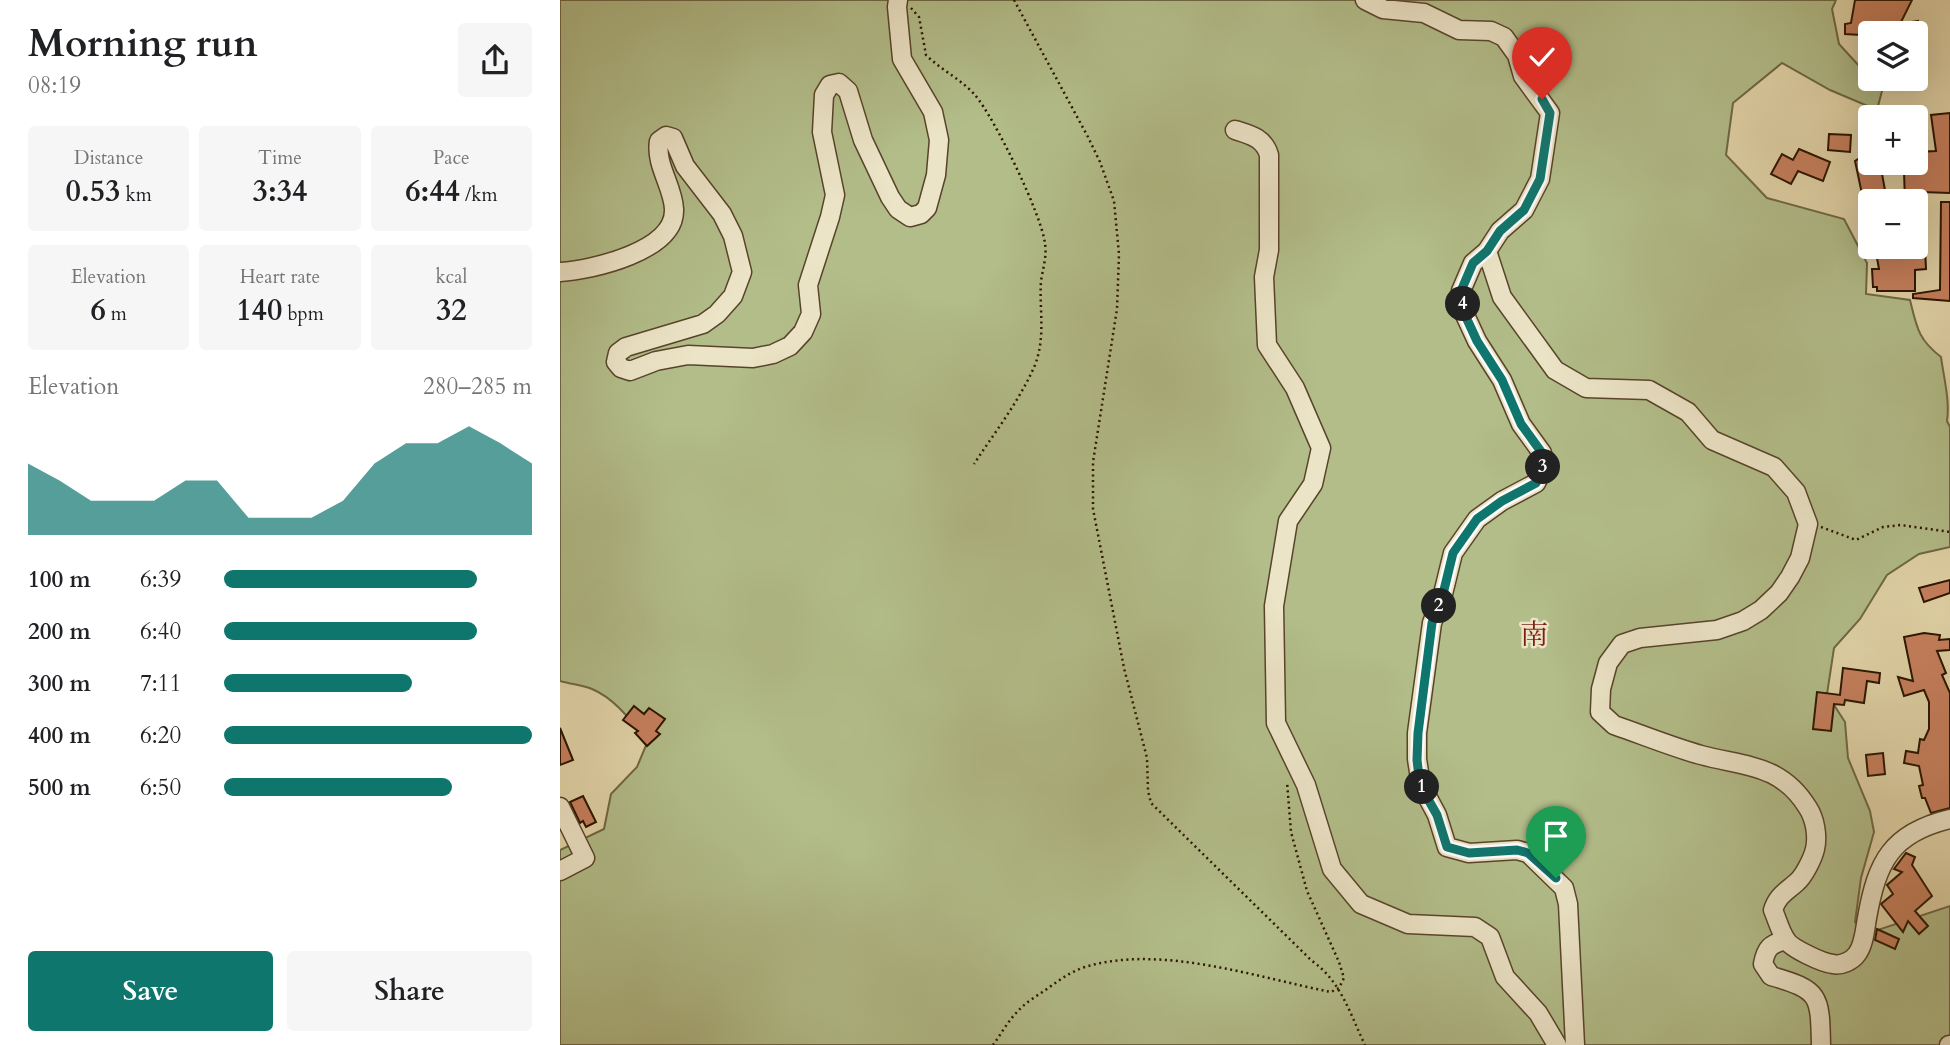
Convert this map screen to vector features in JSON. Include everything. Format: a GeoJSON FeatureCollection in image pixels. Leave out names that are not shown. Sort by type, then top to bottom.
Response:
{"type":"FeatureCollection","features":[{"type":"Feature","properties":{"kind":"street"},"geometry":{"type":"LineString","coordinates":[[1365,0],[1383,9],[1424,13],[1459,30],[1491,30],[1504,37],[1517,55],[1523,76],[1550,113],[1540,179],[1524,210],[1500,231],[1487,251],[1473,263],[1461,291],[1465,315],[1477,341],[1502,380],[1521,424],[1542,453],[1544,469],[1536,483],[1502,501],[1477,519],[1453,553],[1443,594],[1432,623],[1417,760],[1420,785],[1437,815],[1447,847],[1469,853],[1517,850],[1528,853],[1564,888],[1569,915],[1574,1045]]}},
{"type":"Feature","properties":{"kind":"street"},"geometry":{"type":"LineString","coordinates":[[560,272],[609,264],[636,254],[664,233],[673,222],[674,208],[657,151],[659,141],[666,136],[673,138],[685,166],[722,214],[733,236],[742,272],[733,296],[717,314],[703,324],[625,347],[618,353],[616,362],[621,368],[630,370],[656,361],[688,355],[753,358],[773,354],[790,346],[803,332],[811,314],[808,285],[831,217],[835,195],[822,132],[824,95],[830,85],[839,83],[848,91],[863,140],[898,209],[910,217],[921,214],[927,208],[936,175],[939,140],[933,112],[902,59],[898,4]]}},
{"type":"Feature","properties":{"kind":"street"},"geometry":{"type":"LineString","coordinates":[[1235,130],[1261,140],[1269,155],[1269,250],[1264,277],[1267,345],[1296,388],[1321,448],[1313,484],[1288,521],[1276,593],[1276,723],[1306,785],[1332,869],[1361,904],[1408,924],[1475,927],[1490,937],[1505,977],[1538,1013],[1557,1045]]}},
{"type":"Feature","properties":{"kind":"street"},"geometry":{"type":"LineString","coordinates":[[1487,251],[1502,298],[1555,370],[1586,388],[1650,390],[1688,412],[1712,440],[1774,467],[1796,492],[1808,524],[1800,558],[1790,577],[1779,593],[1744,621],[1717,630],[1640,638],[1622,644],[1608,663],[1601,689],[1600,712],[1614,725],[1700,754],[1765,769],[1782,778],[1798,792],[1813,816],[1815,852],[1799,881],[1784,890],[1773,909],[1786,940],[1793,948],[1833,965],[1849,961],[1858,953],[1872,890],[1888,855],[1913,831],[1950,819]]}},
{"type":"Feature","properties":{"kind":"street"},"geometry":{"type":"LineString","coordinates":[[560,807],[585,858],[560,871]]}},
{"type":"Feature","properties":{"kind":"street"},"geometry":{"type":"LineString","coordinates":[[1786,940],[1773,943],[1766,950],[1763,964],[1771,976],[1810,990],[1820,1012],[1821,1045]]}},
{"type":"Feature","properties":{"kind":"path"},"geometry":{"type":"LineString","coordinates":[[1014,0],[1088,137],[1114,201],[1119,254],[1117,309],[1093,461],[1093,509],[1124,668],[1147,758],[1151,803],[1312,961],[1323,968],[1339,988],[1365,1045]]}},
{"type":"Feature","properties":{"kind":"path"},"geometry":{"type":"LineString","coordinates":[[898,4],[911,8],[919,17],[926,55],[961,82],[985,108],[1032,202],[1045,242],[1041,283],[1043,321],[1035,364],[1015,403],[974,464]]}},
{"type":"Feature","properties":{"kind":"path"},"geometry":{"type":"LineString","coordinates":[[1808,524],[1856,540],[1883,527],[1901,525],[1950,532]]}},
{"type":"Feature","properties":{"kind":"path"},"geometry":{"type":"LineString","coordinates":[[993,1045],[1018,1010],[1035,997],[1068,975],[1113,961],[1142,958],[1223,969],[1331,992],[1339,988],[1344,978],[1307,891],[1291,832],[1286,777]]}},
{"type":"Feature","properties":{"kind":"green space"},"geometry":{"type":"Polygon","coordinates":[[[560,0],[1836,0],[1832,9],[1839,44],[1858,65],[1858,91],[1882,91],[1878,105],[1865,105],[1830,90],[1782,63],[1733,103],[1726,155],[1767,198],[1844,219],[1858,246],[1858,259],[1865,259],[1867,263],[1866,294],[1910,300],[1920,332],[1927,344],[1941,357],[1947,398],[1947,421],[1950,427],[1950,547],[1919,554],[1887,575],[1860,619],[1834,648],[1827,694],[1845,722],[1848,758],[1870,811],[1874,832],[1861,878],[1855,922],[1869,933],[1950,906],[1950,1045],[560,1045],[560,850],[604,829],[611,794],[637,767],[647,743],[617,705],[601,693],[560,681],[560,0]]]}},
{"type":"Feature","properties":{"kind":"building"},"geometry":{"type":"Polygon","coordinates":[[[1855,0],[1912,0],[1902,21],[1858,21],[1858,35],[1845,34],[1845,24],[1851,23],[1855,0]]]}},
{"type":"Feature","properties":{"kind":"building"},"geometry":{"type":"Polygon","coordinates":[[[1950,113],[1950,193],[1905,189],[1904,175],[1928,175],[1928,151],[1936,151],[1931,115],[1950,113]]]}},
{"type":"Feature","properties":{"kind":"building"},"geometry":{"type":"Polygon","coordinates":[[[1829,134],[1851,135],[1850,152],[1828,150],[1829,134]]]}},
{"type":"Feature","properties":{"kind":"building"},"geometry":{"type":"Polygon","coordinates":[[[1799,149],[1830,162],[1823,181],[1798,171],[1791,184],[1771,174],[1782,154],[1793,160],[1799,149]]]}},
{"type":"Feature","properties":{"kind":"building"},"geometry":{"type":"Polygon","coordinates":[[[1858,159],[1858,175],[1882,175],[1885,189],[1861,189],[1855,161],[1858,159]]]}},
{"type":"Feature","properties":{"kind":"building"},"geometry":{"type":"Polygon","coordinates":[[[1941,202],[1950,202],[1950,301],[1913,298],[1913,294],[1940,290],[1941,202]]]}},
{"type":"Feature","properties":{"kind":"building"},"geometry":{"type":"Polygon","coordinates":[[[1877,259],[1926,259],[1926,269],[1915,270],[1915,291],[1877,291],[1877,287],[1873,287],[1872,269],[1879,269],[1877,259]]]}},
{"type":"Feature","properties":{"kind":"building"},"geometry":{"type":"Polygon","coordinates":[[[1950,580],[1950,593],[1924,602],[1919,588],[1950,580]]]}},
{"type":"Feature","properties":{"kind":"building"},"geometry":{"type":"Polygon","coordinates":[[[1924,633],[1940,635],[1939,640],[1950,639],[1950,650],[1937,651],[1946,673],[1942,675],[1950,693],[1950,808],[1931,813],[1925,798],[1922,798],[1919,786],[1923,785],[1919,766],[1904,763],[1906,751],[1918,753],[1920,739],[1924,740],[1929,729],[1929,702],[1924,690],[1904,696],[1898,677],[1913,681],[1904,637],[1924,633]]]}},
{"type":"Feature","properties":{"kind":"building"},"geometry":{"type":"Polygon","coordinates":[[[1843,668],[1880,673],[1879,683],[1867,681],[1864,703],[1845,700],[1844,705],[1834,704],[1831,731],[1813,729],[1817,692],[1840,695],[1843,668]]]}},
{"type":"Feature","properties":{"kind":"building"},"geometry":{"type":"Polygon","coordinates":[[[634,706],[644,714],[649,708],[665,719],[656,731],[660,734],[647,746],[635,733],[638,731],[623,720],[634,706]]]}},
{"type":"Feature","properties":{"kind":"building"},"geometry":{"type":"Polygon","coordinates":[[[560,728],[573,760],[560,765],[560,728]]]}},
{"type":"Feature","properties":{"kind":"building"},"geometry":{"type":"Polygon","coordinates":[[[1883,753],[1885,774],[1868,776],[1866,755],[1883,753]]]}},
{"type":"Feature","properties":{"kind":"building"},"geometry":{"type":"Polygon","coordinates":[[[583,796],[596,822],[586,827],[583,821],[580,823],[570,802],[583,796]]]}},
{"type":"Feature","properties":{"kind":"building"},"geometry":{"type":"Polygon","coordinates":[[[1906,853],[1915,857],[1912,865],[1932,896],[1915,911],[1928,926],[1919,934],[1908,921],[1903,932],[1881,904],[1893,894],[1887,885],[1902,872],[1894,869],[1906,853]]]}},
{"type":"Feature","properties":{"kind":"building"},"geometry":{"type":"Polygon","coordinates":[[[1877,929],[1899,939],[1895,949],[1875,940],[1877,929]]]}},
{"type":"Feature","properties":{"kind":"district","name":"南"},"geometry":{"type":"Point","coordinates":[1534,635]}},
{"type":"Feature","properties":{"kind":"route"},"geometry":{"type":"LineString","coordinates":[[1542,99],[1550,113],[1540,179],[1524,210],[1500,231],[1487,251],[1473,263],[1461,291],[1465,315],[1477,341],[1502,380],[1521,424],[1542,453],[1544,469],[1536,483],[1502,501],[1477,519],[1453,553],[1443,594],[1432,623],[1417,760],[1420,785],[1437,815],[1447,847],[1469,853],[1517,850],[1528,853],[1556,878]]}}]}
